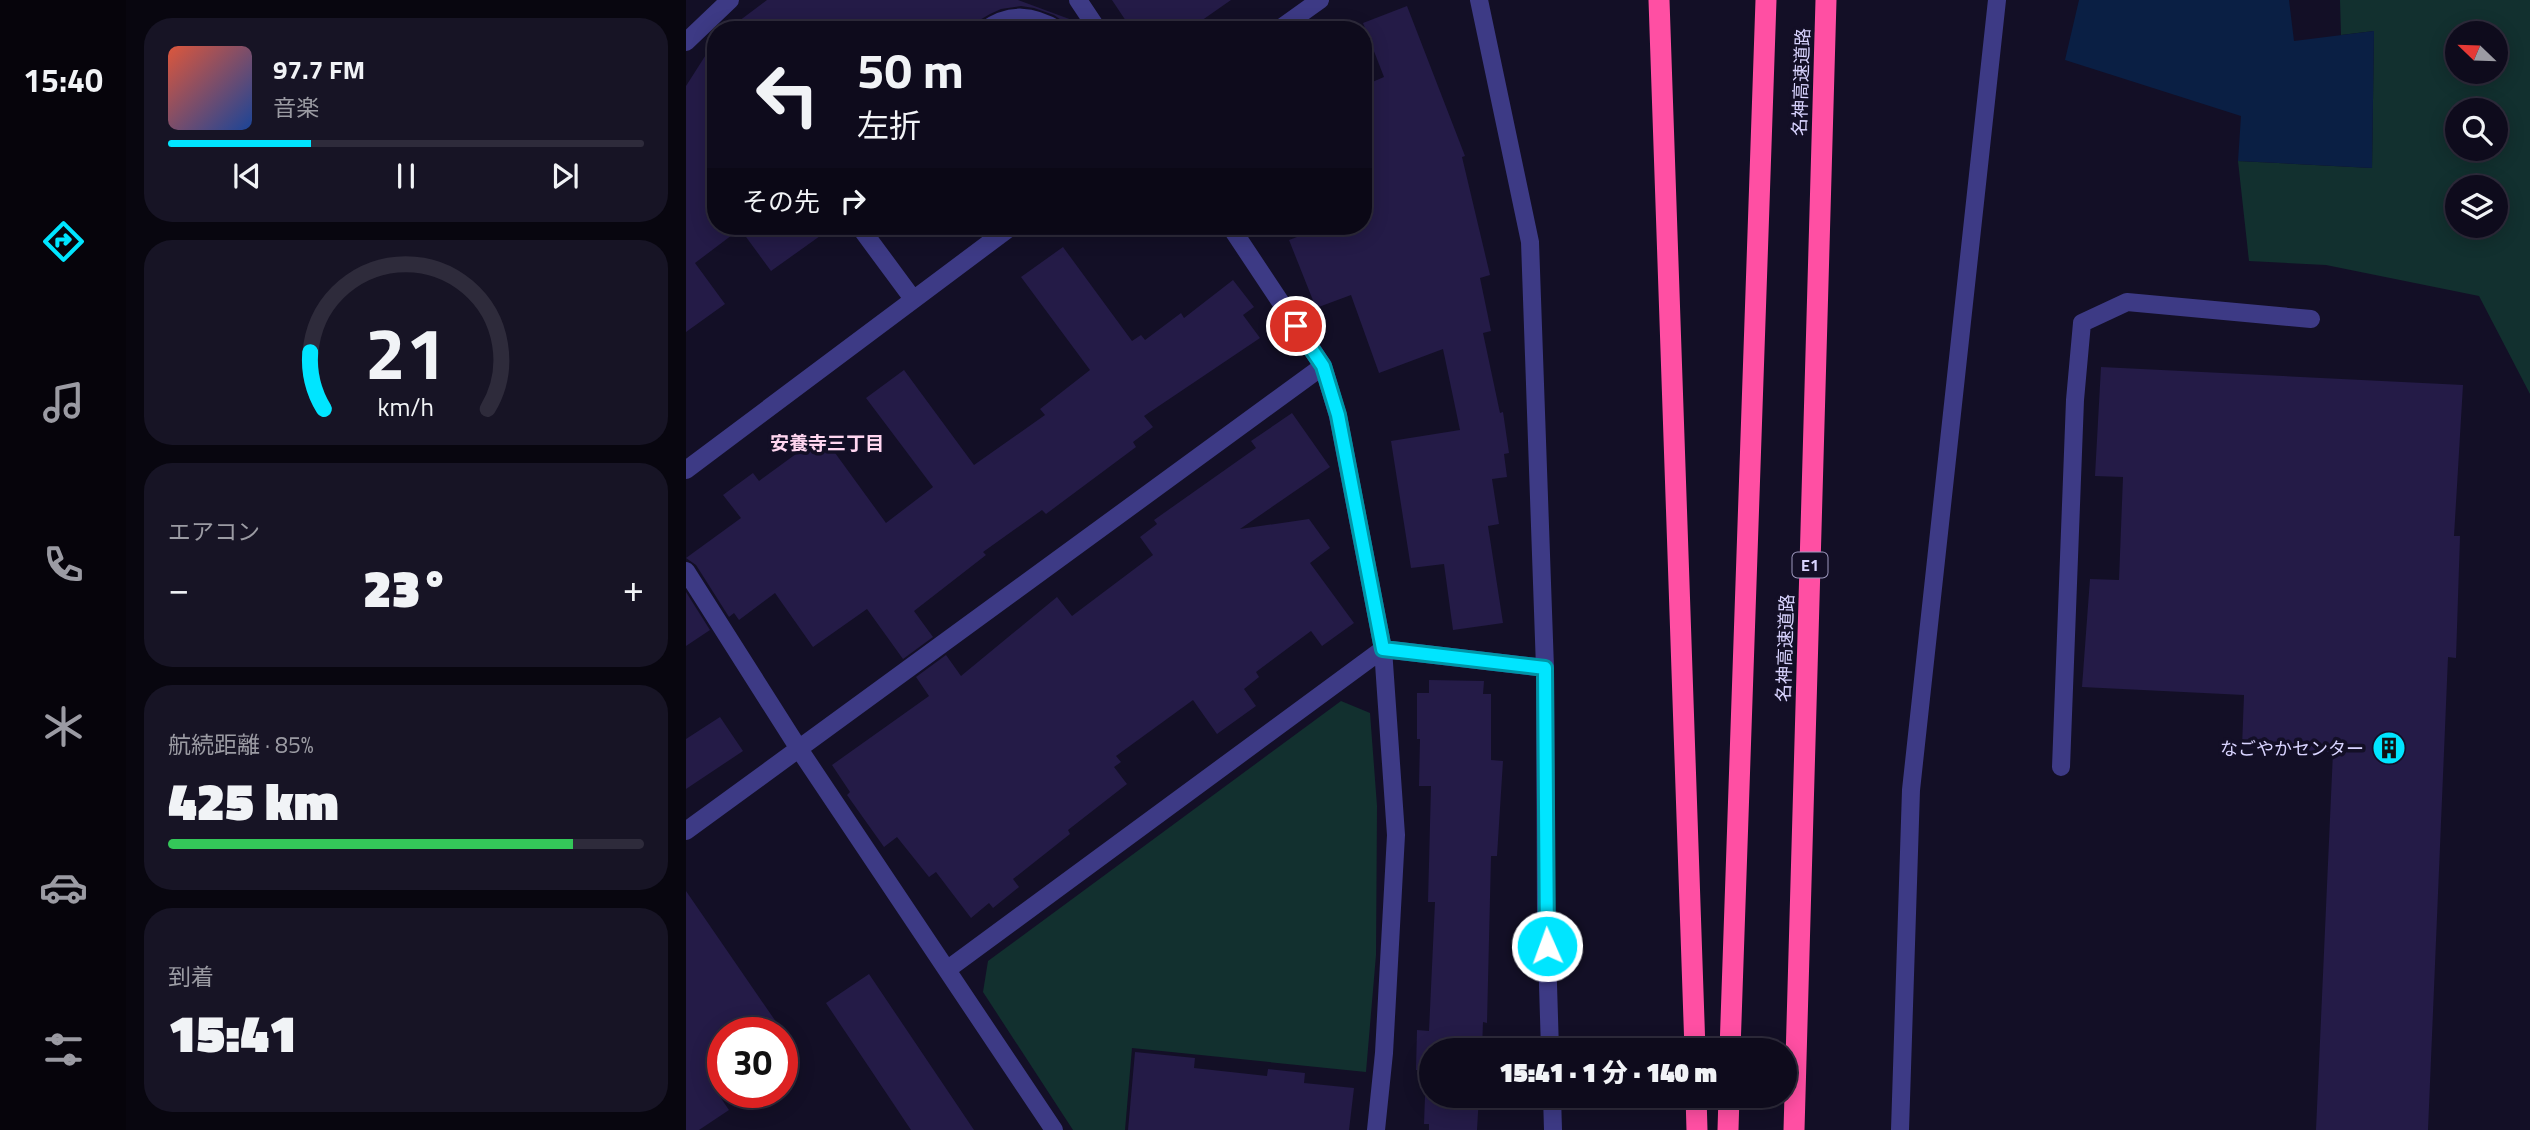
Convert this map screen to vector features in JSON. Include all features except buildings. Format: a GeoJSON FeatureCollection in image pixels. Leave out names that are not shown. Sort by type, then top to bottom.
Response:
{"type":"FeatureCollection","features":[{"type":"Feature","properties":{"kind":"highway"},"geometry":{"type":"LineString","coordinates":[[1659,0],[1695,1038]]}},
{"type":"Feature","properties":{"kind":"highway"},"geometry":{"type":"LineString","coordinates":[[1730,1038],[1766,0]]}},
{"type":"Feature","properties":{"kind":"highway","name":"名神高速道路"},"geometry":{"type":"LineString","coordinates":[[1794,1130],[1826,0]]}},
{"type":"Feature","properties":{"kind":"highway"},"geometry":{"type":"LineString","coordinates":[[1696,1108],[1697,1130]]}},
{"type":"Feature","properties":{"kind":"highway"},"geometry":{"type":"LineString","coordinates":[[1728,1130],[1729,1108]]}},
{"type":"Feature","properties":{"kind":"street"},"geometry":{"type":"LineString","coordinates":[[708,21],[730,0]]}},
{"type":"Feature","properties":{"kind":"street"},"geometry":{"type":"LineString","coordinates":[[1078,0],[1092,21]]}},
{"type":"Feature","properties":{"kind":"street"},"geometry":{"type":"LineString","coordinates":[[1290,21],[1318,0]]}},
{"type":"Feature","properties":{"kind":"street"},"geometry":{"type":"LineString","coordinates":[[1479,0],[1530,242],[1545,668],[1546,919],[1550,1038]]}},
{"type":"Feature","properties":{"kind":"street"},"geometry":{"type":"LineString","coordinates":[[1900,1130],[1911,790],[1997,0]]}},
{"type":"Feature","properties":{"kind":"street"},"geometry":{"type":"LineString","coordinates":[[998,21],[1021,16],[1042,21]]}},
{"type":"Feature","properties":{"kind":"street"},"geometry":{"type":"LineString","coordinates":[[686,42],[707,22]]}},
{"type":"Feature","properties":{"kind":"street"},"geometry":{"type":"LineString","coordinates":[[866,235],[913,299]]}},
{"type":"Feature","properties":{"kind":"street"},"geometry":{"type":"LineString","coordinates":[[686,470],[1000,235]]}},
{"type":"Feature","properties":{"kind":"street"},"geometry":{"type":"LineString","coordinates":[[1236,235],[1323,366],[1338,415],[1383,649],[1396,835],[1384,1053],[1376,1130]]}},
{"type":"Feature","properties":{"kind":"street"},"geometry":{"type":"LineString","coordinates":[[2062,767],[2075,400],[2082,323],[2127,302],[2311,319]]}},
{"type":"Feature","properties":{"kind":"street"},"geometry":{"type":"LineString","coordinates":[[686,831],[1323,366]]}},
{"type":"Feature","properties":{"kind":"street"},"geometry":{"type":"LineString","coordinates":[[686,571],[799,749],[1054,1130]]}},
{"type":"Feature","properties":{"kind":"street"},"geometry":{"type":"LineString","coordinates":[[948,969],[1383,649],[1545,668]]}},
{"type":"Feature","properties":{"kind":"street"},"geometry":{"type":"LineString","coordinates":[[1552,1108],[1553,1130]]}},
{"type":"Feature","properties":{"kind":"green space"},"geometry":{"type":"Polygon","coordinates":[[[2340,0],[2530,0],[2530,394],[2479,296],[2326,265],[2249,261],[2238,161],[2372,168],[2374,31],[2341,35],[2340,0]]]}},
{"type":"Feature","properties":{"kind":"green space"},"geometry":{"type":"Polygon","coordinates":[[[1341,701],[1370,713],[1377,806],[1376,955],[1366,1072],[1132,1048],[1125,1130],[1073,1130],[983,992],[988,961],[1341,701]]]}},
{"type":"Feature","properties":{"kind":"water"},"geometry":{"type":"Polygon","coordinates":[[[2079,0],[2289,0],[2294,41],[2374,31],[2372,168],[2238,161],[2241,116],[2065,60],[2079,0]]]}},
{"type":"Feature","properties":{"kind":"place","name":"なごやかセンター"},"geometry":{"type":"Point","coordinates":[2389,748]}},
{"type":"Feature","properties":{"kind":"district","name":"安養寺三丁目"},"geometry":{"type":"Point","coordinates":[827,442]}},
{"type":"Feature","properties":{"kind":"route"},"geometry":{"type":"LineString","coordinates":[[1296,326],[1323,366],[1338,415],[1383,649],[1545,668],[1547,946]]}}]}
